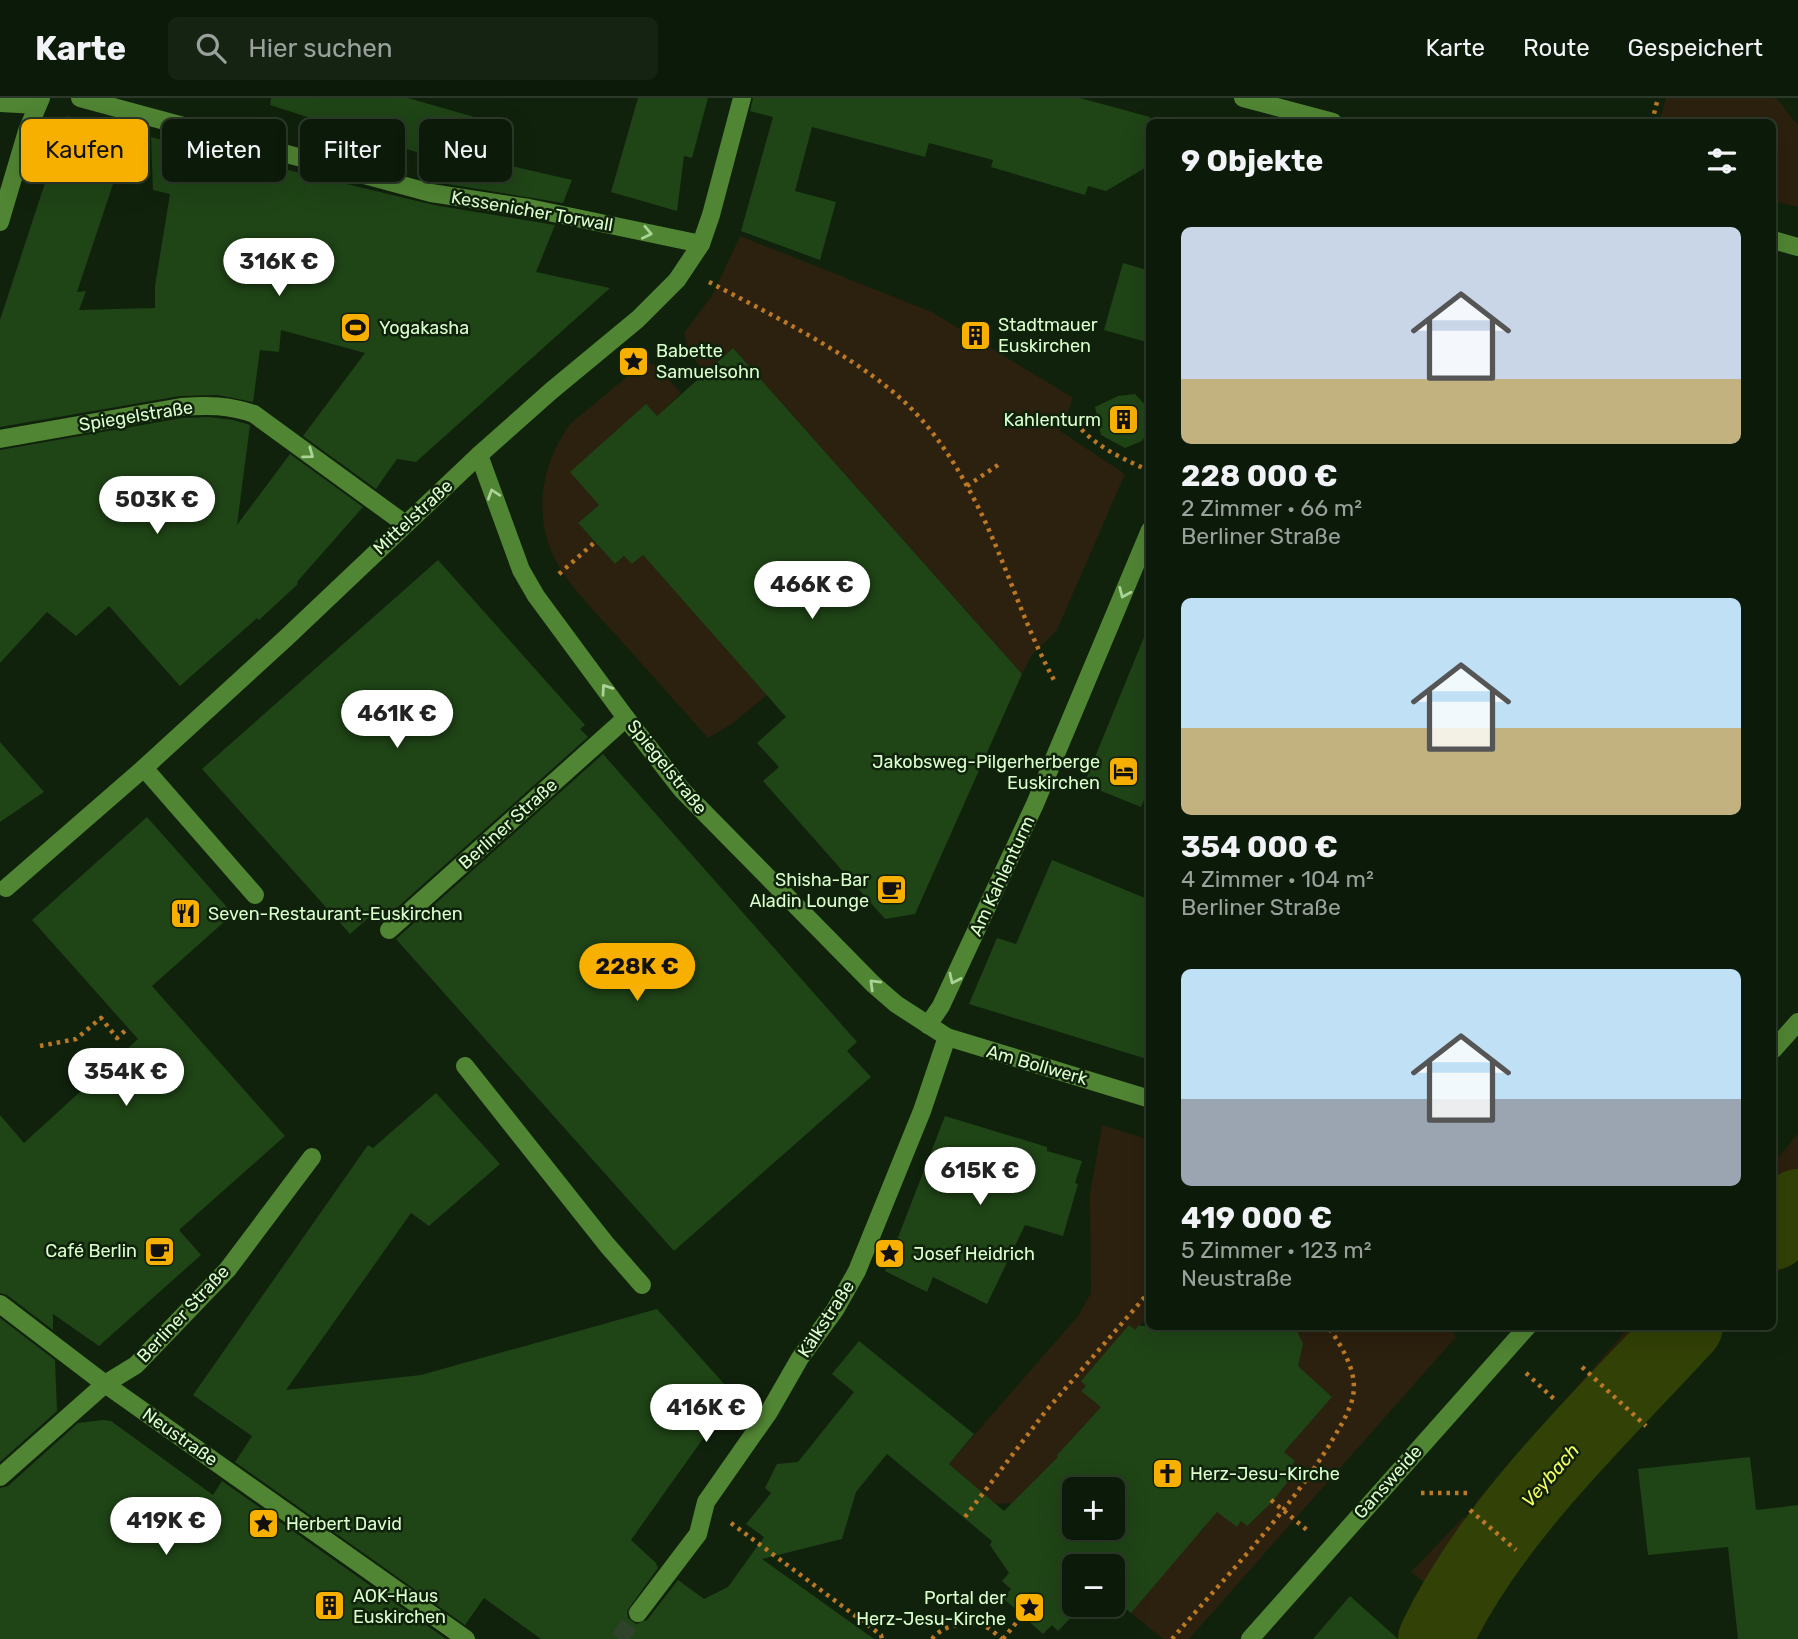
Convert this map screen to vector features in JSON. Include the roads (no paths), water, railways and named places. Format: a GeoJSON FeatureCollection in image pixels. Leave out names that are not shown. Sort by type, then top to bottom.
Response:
{"type":"FeatureCollection","features":[{"type":"Feature","properties":{"kind":"street","name":"Kessenicher Torwall"},"geometry":{"type":"LineString","coordinates":[[80,98],[431,193],[529,208],[701,244]]}},
{"type":"Feature","properties":{"kind":"street","name":"Mittelstraße"},"geometry":{"type":"LineString","coordinates":[[6,888],[144,768],[479,455],[638,319],[686,269],[701,244],[711,215],[742,98]]}},
{"type":"Feature","properties":{"kind":"street"},"geometry":{"type":"LineString","coordinates":[[1243,98],[1294,117]]}},
{"type":"Feature","properties":{"kind":"street"},"geometry":{"type":"LineString","coordinates":[[0,103],[39,102],[23,141],[0,222]]}},
{"type":"Feature","properties":{"kind":"street"},"geometry":{"type":"LineString","coordinates":[[1776,241],[1798,247]]}},
{"type":"Feature","properties":{"kind":"street","name":"Spiegelstraße"},"geometry":{"type":"LineString","coordinates":[[0,439],[181,407],[209,404],[233,407],[254,414],[405,524]]}},
{"type":"Feature","properties":{"kind":"street","name":"Spiegelstraße"},"geometry":{"type":"LineString","coordinates":[[479,455],[521,570],[536,596],[682,790],[873,984],[896,1004],[928,1025]]}},
{"type":"Feature","properties":{"kind":"street","name":"Am Kahlenturm"},"geometry":{"type":"LineString","coordinates":[[928,1025],[941,1006],[1006,871],[1146,540]]}},
{"type":"Feature","properties":{"kind":"street","name":"Berliner Straße"},"geometry":{"type":"LineString","coordinates":[[389,930],[626,718]]}},
{"type":"Feature","properties":{"kind":"street"},"geometry":{"type":"LineString","coordinates":[[144,768],[255,895]]}},
{"type":"Feature","properties":{"kind":"street"},"geometry":{"type":"LineString","coordinates":[[1776,1047],[1798,1022]]}},
{"type":"Feature","properties":{"kind":"street","name":"Am Bollwerk"},"geometry":{"type":"LineString","coordinates":[[928,1025],[947,1037],[1146,1098]]}},
{"type":"Feature","properties":{"kind":"street","name":"Kälkstraße"},"geometry":{"type":"LineString","coordinates":[[638,1613],[698,1534],[706,1502],[769,1412],[800,1358],[835,1310],[857,1271],[922,1111],[947,1037]]}},
{"type":"Feature","properties":{"kind":"street"},"geometry":{"type":"LineString","coordinates":[[465,1066],[642,1285]]}},
{"type":"Feature","properties":{"kind":"street","name":"Berliner Straße"},"geometry":{"type":"LineString","coordinates":[[0,1477],[105,1384],[136,1365],[228,1269],[312,1157]]}},
{"type":"Feature","properties":{"kind":"street","name":"Neustraße"},"geometry":{"type":"LineString","coordinates":[[0,1304],[105,1384],[466,1639]]}},
{"type":"Feature","properties":{"kind":"street","name":"Gansweide"},"geometry":{"type":"LineString","coordinates":[[1250,1639],[1504,1353],[1519,1330]]}},
{"type":"Feature","properties":{"kind":"waterway","name":"Veybach"},"geometry":{"type":"LineString","coordinates":[[1776,1230],[1798,1206]]}},
{"type":"Feature","properties":{"kind":"waterway","name":"Veybach"},"geometry":{"type":"LineString","coordinates":[[1435,1639],[1459,1595],[1516,1513],[1582,1436],[1682,1330]]}},
{"type":"Feature","properties":{"kind":"tunnel"},"geometry":{"type":"LineString","coordinates":[[619,1639],[638,1613]]}},
{"type":"Feature","properties":{"kind":"place","name":"Yogakasha"},"geometry":{"type":"Point","coordinates":[356,328]}},
{"type":"Feature","properties":{"kind":"place","name":"Stadtmauer Euskirchen"},"geometry":{"type":"Point","coordinates":[975,335]}},
{"type":"Feature","properties":{"kind":"place","name":"Babette Samuelsohn"},"geometry":{"type":"Point","coordinates":[633,361]}},
{"type":"Feature","properties":{"kind":"place","name":"Kahlenturm"},"geometry":{"type":"Point","coordinates":[1124,420]}},
{"type":"Feature","properties":{"kind":"place","name":"Jakobsweg-Pilgerherberge Euskirchen"},"geometry":{"type":"Point","coordinates":[1123,772]}},
{"type":"Feature","properties":{"kind":"place","name":"Shisha-Bar Aladin Lounge"},"geometry":{"type":"Point","coordinates":[892,890]}},
{"type":"Feature","properties":{"kind":"place","name":"Seven-Restaurant-Euskirchen"},"geometry":{"type":"Point","coordinates":[185,914]}},
{"type":"Feature","properties":{"kind":"place","name":"Café Berlin"},"geometry":{"type":"Point","coordinates":[160,1251]}},
{"type":"Feature","properties":{"kind":"place","name":"Josef Heidrich"},"geometry":{"type":"Point","coordinates":[890,1254]}},
{"type":"Feature","properties":{"kind":"place","name":"Herz-Jesu-Kirche"},"geometry":{"type":"Point","coordinates":[1167,1474]}},
{"type":"Feature","properties":{"kind":"place","name":"Herbert David"},"geometry":{"type":"Point","coordinates":[263,1524]}},
{"type":"Feature","properties":{"kind":"place","name":"AOK-Haus Euskirchen"},"geometry":{"type":"Point","coordinates":[330,1606]}},
{"type":"Feature","properties":{"kind":"place","name":"Portal der Herz-Jesu-Kirche"},"geometry":{"type":"Point","coordinates":[1029,1608]}}]}
